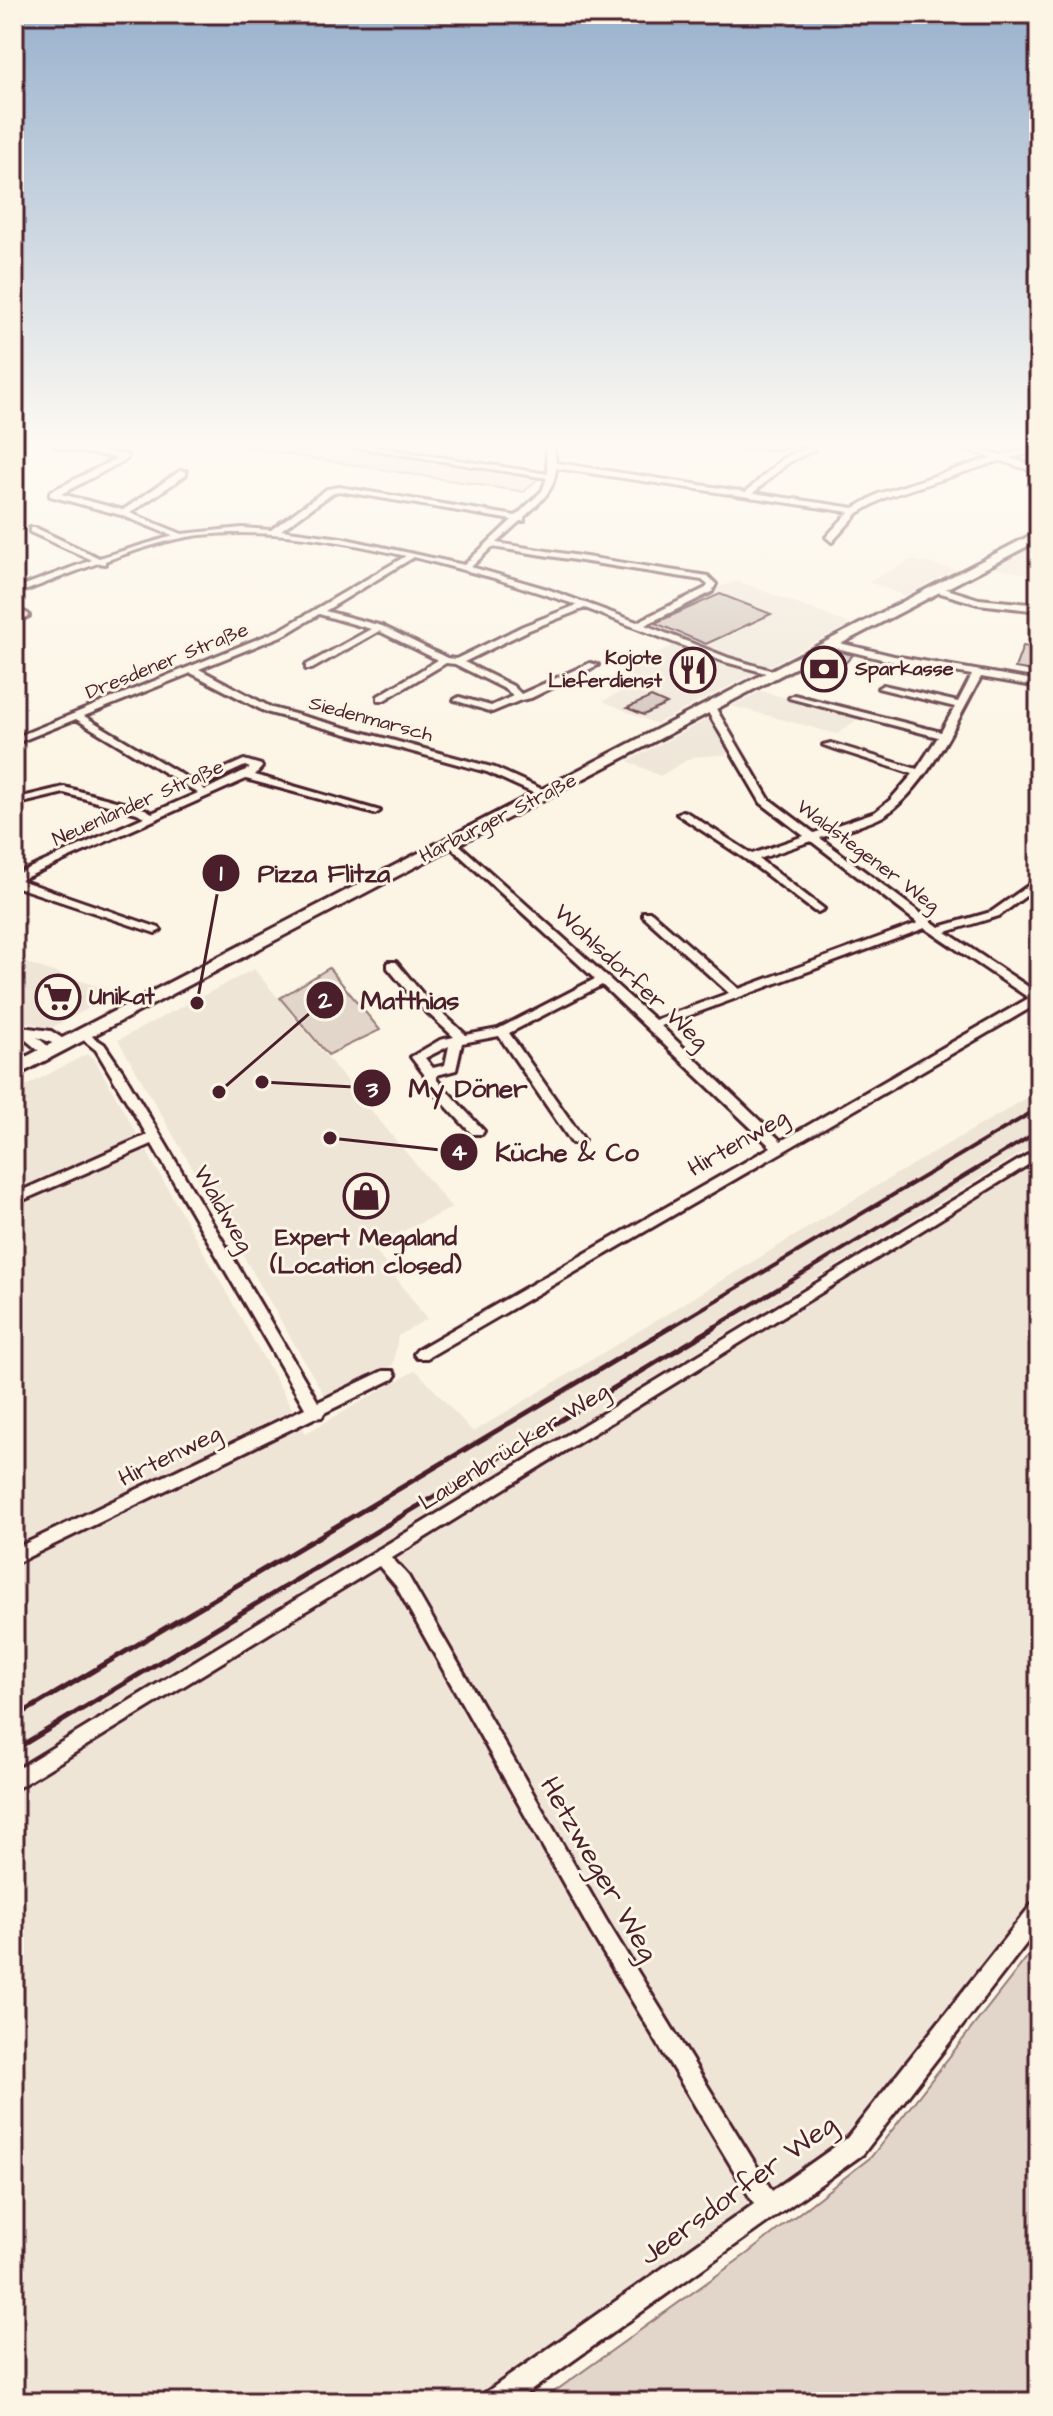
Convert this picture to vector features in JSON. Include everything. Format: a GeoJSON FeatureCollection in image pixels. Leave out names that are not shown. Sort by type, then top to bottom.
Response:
{"type":"FeatureCollection","features":[{"type":"Feature","properties":{"kind":"main road","name":"Harburger Straße"},"geometry":{"type":"LineString","coordinates":[[14,1071],[1006,555]]}},
{"type":"Feature","properties":{"kind":"street"},"geometry":{"type":"LineString","coordinates":[[86,555],[102,562]]}},
{"type":"Feature","properties":{"kind":"street"},"geometry":{"type":"LineString","coordinates":[[14,592],[124,555]]}},
{"type":"Feature","properties":{"kind":"street"},"geometry":{"type":"LineString","coordinates":[[403,555],[464,569],[585,605],[768,677]]}},
{"type":"Feature","properties":{"kind":"street"},"geometry":{"type":"LineString","coordinates":[[464,569],[481,555]]}},
{"type":"Feature","properties":{"kind":"street"},"geometry":{"type":"LineString","coordinates":[[555,555],[705,578],[712,584],[709,590],[637,625]]}},
{"type":"Feature","properties":{"kind":"street","name":"Dresdener Straße"},"geometry":{"type":"LineString","coordinates":[[14,741],[267,640],[321,612],[411,556]]}},
{"type":"Feature","properties":{"kind":"street"},"geometry":{"type":"LineString","coordinates":[[14,583],[25,588]]}},
{"type":"Feature","properties":{"kind":"street"},"geometry":{"type":"LineString","coordinates":[[937,589],[978,601],[1039,608]]}},
{"type":"Feature","properties":{"kind":"street"},"geometry":{"type":"LineString","coordinates":[[457,662],[526,628],[585,605]]}},
{"type":"Feature","properties":{"kind":"street"},"geometry":{"type":"LineString","coordinates":[[14,610],[25,616],[14,620]]}},
{"type":"Feature","properties":{"kind":"street"},"geometry":{"type":"LineString","coordinates":[[321,612],[379,628],[510,688],[519,697]]}},
{"type":"Feature","properties":{"kind":"street"},"geometry":{"type":"LineString","coordinates":[[309,667],[379,628]]}},
{"type":"Feature","properties":{"kind":"street"},"geometry":{"type":"LineString","coordinates":[[831,644],[1039,684]]}},
{"type":"Feature","properties":{"kind":"street"},"geometry":{"type":"LineString","coordinates":[[381,698],[445,660]]}},
{"type":"Feature","properties":{"kind":"street"},"geometry":{"type":"LineString","coordinates":[[459,700],[492,709],[528,696],[593,665]]}},
{"type":"Feature","properties":{"kind":"street","name":"Siedenmarsch"},"geometry":{"type":"LineString","coordinates":[[193,670],[269,710],[491,770],[544,794]]}},
{"type":"Feature","properties":{"kind":"street"},"geometry":{"type":"LineString","coordinates":[[751,858],[879,814],[896,803],[961,705],[978,673]]}},
{"type":"Feature","properties":{"kind":"street"},"geometry":{"type":"LineString","coordinates":[[883,688],[961,705]]}},
{"type":"Feature","properties":{"kind":"street"},"geometry":{"type":"LineString","coordinates":[[794,698],[942,735]]}},
{"type":"Feature","properties":{"kind":"street","name":"Waldstegener Weg"},"geometry":{"type":"LineString","coordinates":[[710,707],[765,801],[926,924],[1038,999]]}},
{"type":"Feature","properties":{"kind":"street"},"geometry":{"type":"LineString","coordinates":[[77,716],[204,793]]}},
{"type":"Feature","properties":{"kind":"street"},"geometry":{"type":"LineString","coordinates":[[828,745],[917,772]]}},
{"type":"Feature","properties":{"kind":"street","name":"Neuenlander Straße"},"geometry":{"type":"LineString","coordinates":[[14,880],[257,767],[244,763],[194,786]]}},
{"type":"Feature","properties":{"kind":"street"},"geometry":{"type":"LineString","coordinates":[[244,775],[375,811]]}},
{"type":"Feature","properties":{"kind":"street"},"geometry":{"type":"LineString","coordinates":[[14,802],[64,790],[141,811],[151,817]]}},
{"type":"Feature","properties":{"kind":"street"},"geometry":{"type":"LineString","coordinates":[[682,814],[751,858],[818,909]]}},
{"type":"Feature","properties":{"kind":"street","name":"Wohlsdorfer Weg"},"geometry":{"type":"LineString","coordinates":[[450,842],[653,1025],[779,1147]]}},
{"type":"Feature","properties":{"kind":"street"},"geometry":{"type":"LineString","coordinates":[[14,880],[155,930]]}},
{"type":"Feature","properties":{"kind":"street"},"geometry":{"type":"LineString","coordinates":[[938,931],[995,914],[1039,881]]}},
{"type":"Feature","properties":{"kind":"street"},"geometry":{"type":"LineString","coordinates":[[647,914],[737,993]]}},
{"type":"Feature","properties":{"kind":"street"},"geometry":{"type":"LineString","coordinates":[[653,1025],[926,924]]}},
{"type":"Feature","properties":{"kind":"street"},"geometry":{"type":"LineString","coordinates":[[392,965],[460,1040]]}},
{"type":"Feature","properties":{"kind":"street"},"geometry":{"type":"LineString","coordinates":[[477,1131],[431,1081],[430,1073],[417,1057],[460,1040],[502,1032],[603,980]]}},
{"type":"Feature","properties":{"kind":"street","name":"Hirtenweg"},"geometry":{"type":"LineString","coordinates":[[422,1354],[1038,999]]}},
{"type":"Feature","properties":{"kind":"street","name":"Waldweg"},"geometry":{"type":"LineString","coordinates":[[19,1032],[65,1043],[100,1047],[316,1413]]}},
{"type":"Feature","properties":{"kind":"street"},"geometry":{"type":"LineString","coordinates":[[502,1032],[577,1140]]}},
{"type":"Feature","properties":{"kind":"street"},"geometry":{"type":"LineString","coordinates":[[430,1073],[451,1067],[460,1040]]}},
{"type":"Feature","properties":{"kind":"street"},"geometry":{"type":"LineString","coordinates":[[14,1199],[155,1137]]}},
{"type":"Feature","properties":{"kind":"street","name":"Lauenbrücker Weg"},"geometry":{"type":"LineString","coordinates":[[14,1781],[382,1558],[1039,1152]]}},
{"type":"Feature","properties":{"kind":"street","name":"Hirtenweg"},"geometry":{"type":"LineString","coordinates":[[14,1557],[316,1413],[388,1375]]}},
{"type":"Feature","properties":{"kind":"street","name":"Hetzweger Weg"},"geometry":{"type":"LineString","coordinates":[[382,1558],[402,1581],[599,1927],[769,2207]]}},
{"type":"Feature","properties":{"kind":"street","name":"Jeersdorfer Weg"},"geometry":{"type":"LineString","coordinates":[[494,2402],[855,2146],[1039,1911]]}},
{"type":"Feature","properties":{"kind":"shaded area"},"geometry":{"type":"Polygon","coordinates":[[[1017,555],[1039,555],[1039,576],[993,568],[1017,555]]]}},
{"type":"Feature","properties":{"kind":"shaded area"},"geometry":{"type":"Polygon","coordinates":[[[910,560],[955,569],[905,596],[869,582],[910,560]]]}},
{"type":"Feature","properties":{"kind":"shaded area"},"geometry":{"type":"Polygon","coordinates":[[[738,581],[850,624],[656,724],[603,701],[637,683],[623,669],[679,643],[637,625],[709,590],[738,581]]]}},
{"type":"Feature","properties":{"kind":"shaded area"},"geometry":{"type":"Polygon","coordinates":[[[761,691],[859,718],[837,734],[732,706],[761,691]]]}},
{"type":"Feature","properties":{"kind":"shaded area"},"geometry":{"type":"Polygon","coordinates":[[[713,716],[732,754],[692,757],[660,776],[628,761],[713,716]]]}},
{"type":"Feature","properties":{"kind":"shaded area"},"geometry":{"type":"Polygon","coordinates":[[[14,959],[118,993],[51,1028],[14,1019],[14,959]]]}},
{"type":"Feature","properties":{"kind":"shaded area"},"geometry":{"type":"Polygon","coordinates":[[[329,968],[380,1030],[328,1055],[280,998],[329,968]]]}},
{"type":"Feature","properties":{"kind":"shaded area"},"geometry":{"type":"Polygon","coordinates":[[[254,969],[452,1208],[372,1246],[427,1319],[398,1336],[393,1365],[328,1402],[118,1040],[254,969]]]}},
{"type":"Feature","properties":{"kind":"shaded area"},"geometry":{"type":"Polygon","coordinates":[[[87,1054],[94,1058],[306,1433],[416,1370],[473,1432],[898,1173],[1039,1091],[1039,1142],[499,1473],[1039,1148],[1039,1905],[853,2141],[483,2402],[14,2402],[14,1092],[87,1054]]]}},
{"type":"Feature","properties":{"kind":"shaded area"},"geometry":{"type":"Polygon","coordinates":[[[1039,1942],[1039,2402],[540,2402],[748,2253],[871,2157],[1039,1942]]]}},
{"type":"Feature","properties":{"kind":"building"},"geometry":{"type":"Polygon","coordinates":[[[720,594],[771,614],[706,644],[655,623],[720,594]]]}},
{"type":"Feature","properties":{"kind":"building"},"geometry":{"type":"Polygon","coordinates":[[[1023,646],[1039,648],[1039,672],[1015,668],[1023,646]]]}},
{"type":"Feature","properties":{"kind":"building"},"geometry":{"type":"Polygon","coordinates":[[[837,651],[853,655],[832,677],[807,671],[817,661],[837,651]]]}},
{"type":"Feature","properties":{"kind":"building"},"geometry":{"type":"Polygon","coordinates":[[[651,697],[667,704],[644,715],[627,708],[651,697]]]}},
{"type":"Feature","properties":{"kind":"railway"},"geometry":{"type":"LineString","coordinates":[[668,1329],[1039,1108]]}},
{"type":"Feature","properties":{"kind":"railway"},"geometry":{"type":"LineString","coordinates":[[711,1329],[1039,1131]]}},
{"type":"Feature","properties":{"kind":"railway"},"geometry":{"type":"LineString","coordinates":[[14,1718],[671,1327]]}},
{"type":"Feature","properties":{"kind":"railway"},"geometry":{"type":"LineString","coordinates":[[14,1750],[715,1327]]}},
{"type":"Feature","properties":{"kind":"place","name":"Sparkasse"},"geometry":{"type":"Point","coordinates":[824,669]}},
{"type":"Feature","properties":{"kind":"place","name":"Kojote Lieferdienst"},"geometry":{"type":"Point","coordinates":[693,670]}},
{"type":"Feature","properties":{"kind":"place","name":"Unikat"},"geometry":{"type":"Point","coordinates":[58,997]}},
{"type":"Feature","properties":{"kind":"place","name":"Pizza Flitza"},"geometry":{"type":"Point","coordinates":[197,1003]}},
{"type":"Feature","properties":{"kind":"place","name":"My Döner"},"geometry":{"type":"Point","coordinates":[262,1082]}},
{"type":"Feature","properties":{"kind":"place","name":"Matthias"},"geometry":{"type":"Point","coordinates":[219,1092]}},
{"type":"Feature","properties":{"kind":"place","name":"Küche & Co"},"geometry":{"type":"Point","coordinates":[330,1138]}},
{"type":"Feature","properties":{"kind":"place","name":"Expert Megaland (Location closed)"},"geometry":{"type":"Point","coordinates":[366,1196]}}]}
